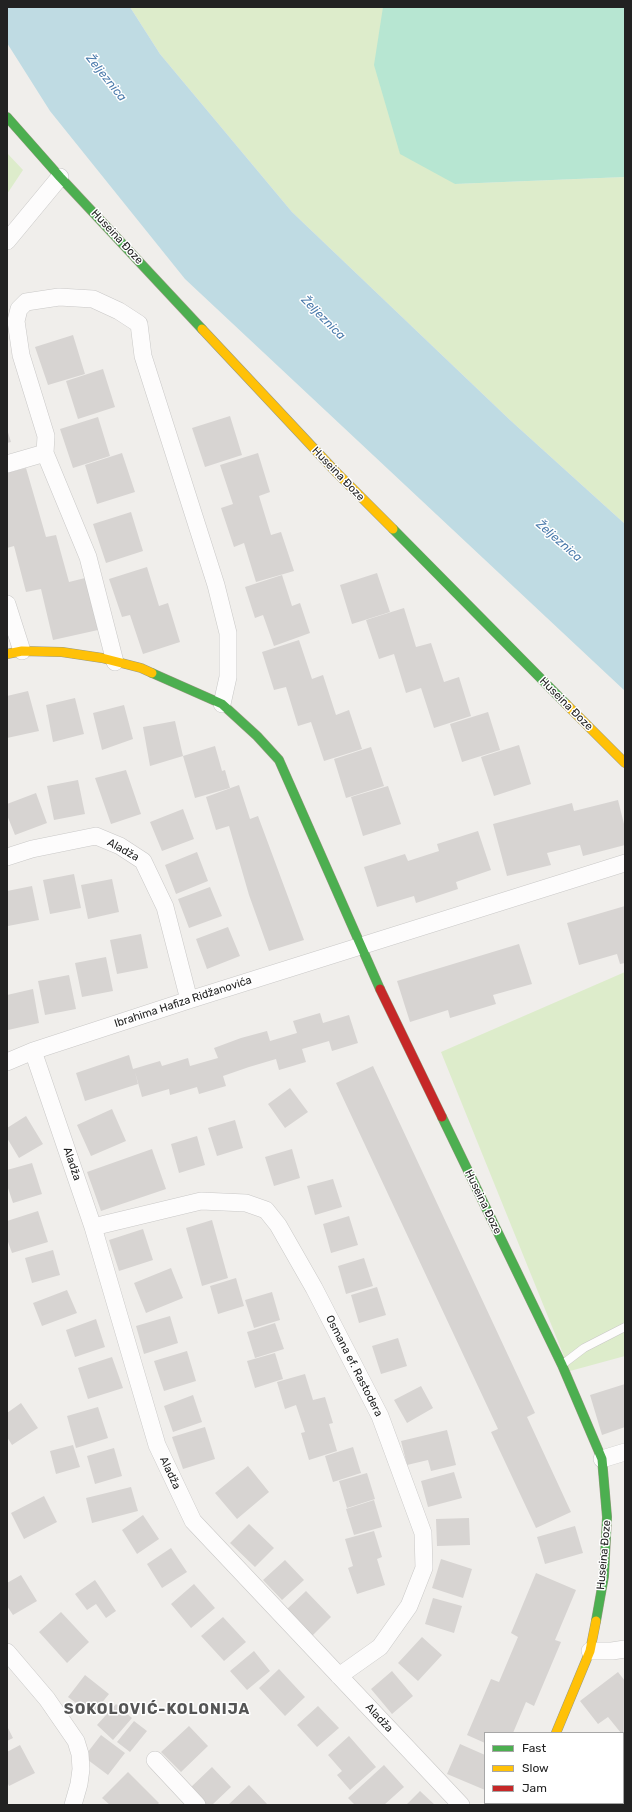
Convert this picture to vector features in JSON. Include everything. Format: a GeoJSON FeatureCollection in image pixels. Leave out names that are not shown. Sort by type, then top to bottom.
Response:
{"type":"FeatureCollection","features":[{"type":"Feature","properties":{"kind":"street","name":"Huseina Đoze"},"geometry":{"type":"LineString","coordinates":[[7,117],[60,177],[336,472],[625,763]]}},
{"type":"Feature","properties":{"kind":"street"},"geometry":{"type":"LineString","coordinates":[[7,241],[60,177]]}},
{"type":"Feature","properties":{"kind":"street"},"geometry":{"type":"LineString","coordinates":[[115,662],[88,557],[45,452],[46,436],[21,355],[16,321],[19,309],[26,302],[59,298],[93,299],[119,311],[139,324],[143,356],[216,586],[228,633],[228,677],[222,704]]}},
{"type":"Feature","properties":{"kind":"street"},"geometry":{"type":"LineString","coordinates":[[7,464],[45,452]]}},
{"type":"Feature","properties":{"kind":"street"},"geometry":{"type":"LineString","coordinates":[[7,604],[15,652]]}},
{"type":"Feature","properties":{"kind":"street","name":"Huseina Đoze"},"geometry":{"type":"LineString","coordinates":[[15,652],[62,652],[115,662],[147,671],[222,704],[257,736],[279,760],[298,798],[361,946],[562,1365],[602,1459],[607,1517],[604,1576],[590,1651],[556,1732]]}},
{"type":"Feature","properties":{"kind":"street","name":"Aladža"},"geometry":{"type":"LineString","coordinates":[[7,857],[32,849],[96,836],[120,846],[143,861],[165,908],[189,1000]]}},
{"type":"Feature","properties":{"kind":"street"},"geometry":{"type":"LineString","coordinates":[[361,946],[625,864]]}},
{"type":"Feature","properties":{"kind":"street","name":"Ibrahima Hafiza Ridžanovića"},"geometry":{"type":"LineString","coordinates":[[7,1062],[33,1051],[361,946]]}},
{"type":"Feature","properties":{"kind":"street","name":"Aladža"},"geometry":{"type":"LineString","coordinates":[[33,1051],[93,1227],[157,1445],[194,1521],[461,1805]]}},
{"type":"Feature","properties":{"kind":"street","name":"Osmana ef. Rastodera"},"geometry":{"type":"LineString","coordinates":[[93,1227],[201,1201],[246,1204],[266,1210],[278,1225],[314,1288],[380,1416],[423,1533],[424,1568],[409,1606],[380,1647],[339,1676]]}},
{"type":"Feature","properties":{"kind":"street"},"geometry":{"type":"LineString","coordinates":[[602,1459],[625,1452]]}},
{"type":"Feature","properties":{"kind":"street"},"geometry":{"type":"LineString","coordinates":[[590,1651],[612,1651],[625,1649]]}},
{"type":"Feature","properties":{"kind":"street"},"geometry":{"type":"LineString","coordinates":[[7,1652],[47,1699],[76,1741],[80,1754],[81,1768],[79,1784],[73,1805]]}},
{"type":"Feature","properties":{"kind":"street"},"geometry":{"type":"LineString","coordinates":[[155,1760],[197,1805]]}},
{"type":"Feature","properties":{"kind":"lane"},"geometry":{"type":"LineString","coordinates":[[562,1365],[584,1348],[625,1327]]}},
{"type":"Feature","properties":{"kind":"green space"},"geometry":{"type":"Polygon","coordinates":[[[130,7],[383,7],[455,184],[625,177],[625,524],[510,420],[292,212],[160,54],[130,7]]]}},
{"type":"Feature","properties":{"kind":"green space"},"geometry":{"type":"Polygon","coordinates":[[[383,7],[625,7],[625,177],[455,184],[400,154],[374,65],[383,7]]]}},
{"type":"Feature","properties":{"kind":"green space"},"geometry":{"type":"Polygon","coordinates":[[[7,153],[23,170],[7,194],[7,153]]]}},
{"type":"Feature","properties":{"kind":"green space"},"geometry":{"type":"Polygon","coordinates":[[[625,972],[625,1356],[570,1371],[441,1052],[625,972]]]}},
{"type":"Feature","properties":{"kind":"water","name":"Željeznica"},"geometry":{"type":"Polygon","coordinates":[[[7,7],[130,7],[160,54],[292,212],[510,420],[625,524],[625,691],[185,279],[50,111],[7,43],[7,7]]]}},
{"type":"Feature","properties":{"kind":"building"},"geometry":{"type":"Polygon","coordinates":[[[73,335],[85,374],[48,385],[35,347],[73,335]]]}},
{"type":"Feature","properties":{"kind":"building"},"geometry":{"type":"Polygon","coordinates":[[[103,369],[115,407],[78,419],[66,381],[103,369]]]}},
{"type":"Feature","properties":{"kind":"building"},"geometry":{"type":"Polygon","coordinates":[[[230,416],[242,455],[205,467],[192,428],[230,416]]]}},
{"type":"Feature","properties":{"kind":"building"},"geometry":{"type":"Polygon","coordinates":[[[98,417],[110,456],[73,468],[60,429],[98,417]]]}},
{"type":"Feature","properties":{"kind":"building"},"geometry":{"type":"Polygon","coordinates":[[[7,429],[11,442],[7,443],[7,429]]]}},
{"type":"Feature","properties":{"kind":"building"},"geometry":{"type":"Polygon","coordinates":[[[122,453],[135,492],[97,504],[85,465],[122,453]]]}},
{"type":"Feature","properties":{"kind":"building"},"geometry":{"type":"Polygon","coordinates":[[[258,453],[270,492],[259,496],[271,535],[281,532],[294,571],[256,582],[244,543],[234,547],[221,508],[233,504],[220,465],[258,453]]]}},
{"type":"Feature","properties":{"kind":"building"},"geometry":{"type":"Polygon","coordinates":[[[26,468],[46,537],[56,535],[69,582],[85,578],[98,630],[53,640],[41,589],[26,592],[14,546],[7,548],[7,473],[26,468]]]}},
{"type":"Feature","properties":{"kind":"building"},"geometry":{"type":"Polygon","coordinates":[[[131,512],[143,551],[106,563],[93,524],[131,512]]]}},
{"type":"Feature","properties":{"kind":"building"},"geometry":{"type":"Polygon","coordinates":[[[147,567],[159,606],[168,603],[180,642],[143,654],[130,615],[122,617],[109,579],[147,567]]]}},
{"type":"Feature","properties":{"kind":"building"},"geometry":{"type":"Polygon","coordinates":[[[377,573],[390,612],[352,624],[340,585],[377,573]]]}},
{"type":"Feature","properties":{"kind":"building"},"geometry":{"type":"Polygon","coordinates":[[[282,575],[292,606],[300,603],[310,633],[274,646],[263,615],[255,618],[245,587],[282,575]]]}},
{"type":"Feature","properties":{"kind":"building"},"geometry":{"type":"Polygon","coordinates":[[[404,608],[416,647],[431,643],[444,682],[459,677],[471,716],[434,728],[421,688],[406,693],[394,654],[379,659],[366,620],[404,608]]]}},
{"type":"Feature","properties":{"kind":"building"},"geometry":{"type":"Polygon","coordinates":[[[299,640],[312,679],[323,675],[336,715],[349,710],[362,749],[324,761],[311,722],[298,726],[286,687],[274,690],[262,652],[299,640]]]}},
{"type":"Feature","properties":{"kind":"building"},"geometry":{"type":"Polygon","coordinates":[[[28,691],[39,731],[7,738],[7,696],[28,691]]]}},
{"type":"Feature","properties":{"kind":"building"},"geometry":{"type":"Polygon","coordinates":[[[75,698],[84,734],[53,742],[46,705],[75,698]]]}},
{"type":"Feature","properties":{"kind":"building"},"geometry":{"type":"Polygon","coordinates":[[[124,705],[133,739],[102,750],[93,713],[124,705]]]}},
{"type":"Feature","properties":{"kind":"building"},"geometry":{"type":"Polygon","coordinates":[[[488,712],[500,750],[462,762],[450,724],[488,712]]]}},
{"type":"Feature","properties":{"kind":"building"},"geometry":{"type":"Polygon","coordinates":[[[175,721],[183,756],[150,766],[143,727],[175,721]]]}},
{"type":"Feature","properties":{"kind":"building"},"geometry":{"type":"Polygon","coordinates":[[[519,745],[531,784],[494,796],[481,757],[519,745]]]}},
{"type":"Feature","properties":{"kind":"building"},"geometry":{"type":"Polygon","coordinates":[[[215,746],[222,771],[225,770],[230,788],[195,798],[183,756],[215,746]]]}},
{"type":"Feature","properties":{"kind":"building"},"geometry":{"type":"Polygon","coordinates":[[[371,747],[384,786],[346,798],[334,759],[371,747]]]}},
{"type":"Feature","properties":{"kind":"building"},"geometry":{"type":"Polygon","coordinates":[[[126,770],[141,814],[111,824],[95,778],[126,770]]]}},
{"type":"Feature","properties":{"kind":"building"},"geometry":{"type":"Polygon","coordinates":[[[78,780],[85,814],[54,820],[47,786],[78,780]]]}},
{"type":"Feature","properties":{"kind":"building"},"geometry":{"type":"Polygon","coordinates":[[[239,785],[250,819],[258,816],[304,940],[269,951],[249,895],[229,826],[216,830],[206,797],[239,785]]]}},
{"type":"Feature","properties":{"kind":"building"},"geometry":{"type":"Polygon","coordinates":[[[388,786],[401,824],[363,836],[351,797],[388,786]]]}},
{"type":"Feature","properties":{"kind":"building"},"geometry":{"type":"Polygon","coordinates":[[[36,793],[47,823],[15,835],[7,815],[7,804],[36,793]]]}},
{"type":"Feature","properties":{"kind":"building"},"geometry":{"type":"Polygon","coordinates":[[[618,800],[625,828],[625,845],[583,856],[580,845],[547,853],[551,865],[507,876],[493,824],[572,803],[574,811],[618,800]]]}},
{"type":"Feature","properties":{"kind":"building"},"geometry":{"type":"Polygon","coordinates":[[[183,809],[194,839],[162,851],[150,822],[183,809]]]}},
{"type":"Feature","properties":{"kind":"building"},"geometry":{"type":"Polygon","coordinates":[[[478,831],[491,870],[456,882],[458,889],[416,903],[414,896],[377,907],[364,867],[405,854],[408,861],[439,851],[437,844],[478,831]]]}},
{"type":"Feature","properties":{"kind":"building"},"geometry":{"type":"Polygon","coordinates":[[[197,852],[208,881],[176,894],[165,865],[197,852]]]}},
{"type":"Feature","properties":{"kind":"building"},"geometry":{"type":"Polygon","coordinates":[[[74,874],[81,908],[50,914],[43,880],[74,874]]]}},
{"type":"Feature","properties":{"kind":"building"},"geometry":{"type":"Polygon","coordinates":[[[112,879],[119,912],[88,919],[81,885],[112,879]]]}},
{"type":"Feature","properties":{"kind":"building"},"geometry":{"type":"Polygon","coordinates":[[[32,886],[39,920],[8,926],[7,891],[32,886]]]}},
{"type":"Feature","properties":{"kind":"building"},"geometry":{"type":"Polygon","coordinates":[[[210,887],[222,916],[189,928],[178,899],[210,887]]]}},
{"type":"Feature","properties":{"kind":"building"},"geometry":{"type":"Polygon","coordinates":[[[625,906],[625,963],[620,964],[617,954],[579,965],[567,923],[625,906]]]}},
{"type":"Feature","properties":{"kind":"building"},"geometry":{"type":"Polygon","coordinates":[[[228,927],[240,956],[207,969],[196,939],[228,927]]]}},
{"type":"Feature","properties":{"kind":"building"},"geometry":{"type":"Polygon","coordinates":[[[141,934],[148,968],[117,974],[110,940],[141,934]]]}},
{"type":"Feature","properties":{"kind":"building"},"geometry":{"type":"Polygon","coordinates":[[[519,944],[532,984],[493,995],[496,1004],[450,1018],[448,1010],[410,1022],[397,981],[519,944]]]}},
{"type":"Feature","properties":{"kind":"building"},"geometry":{"type":"Polygon","coordinates":[[[106,957],[113,991],[82,997],[75,963],[106,957]]]}},
{"type":"Feature","properties":{"kind":"building"},"geometry":{"type":"Polygon","coordinates":[[[69,975],[76,1009],[45,1015],[38,981],[69,975]]]}},
{"type":"Feature","properties":{"kind":"building"},"geometry":{"type":"Polygon","coordinates":[[[33,989],[39,1023],[8,1030],[7,995],[33,989]]]}},
{"type":"Feature","properties":{"kind":"building"},"geometry":{"type":"Polygon","coordinates":[[[320,1013],[323,1023],[349,1015],[358,1043],[332,1051],[329,1041],[302,1049],[306,1062],[279,1070],[276,1059],[249,1067],[223,1076],[226,1086],[199,1094],[197,1087],[170,1095],[169,1089],[142,1097],[135,1072],[138,1084],[85,1101],[76,1073],[129,1055],[133,1069],[160,1061],[162,1066],[188,1058],[190,1066],[218,1058],[214,1048],[241,1038],[267,1031],[270,1041],[297,1033],[293,1021],[320,1013]]]}},
{"type":"Feature","properties":{"kind":"building"},"geometry":{"type":"Polygon","coordinates":[[[373,1066],[535,1413],[527,1417],[571,1512],[536,1528],[491,1432],[498,1429],[336,1083],[373,1066]]]}},
{"type":"Feature","properties":{"kind":"building"},"geometry":{"type":"Polygon","coordinates":[[[290,1088],[308,1112],[285,1128],[268,1104],[290,1088]]]}},
{"type":"Feature","properties":{"kind":"building"},"geometry":{"type":"Polygon","coordinates":[[[112,1109],[126,1141],[91,1156],[77,1125],[112,1109]]]}},
{"type":"Feature","properties":{"kind":"building"},"geometry":{"type":"Polygon","coordinates":[[[26,1116],[43,1144],[19,1158],[7,1138],[7,1128],[26,1116]]]}},
{"type":"Feature","properties":{"kind":"building"},"geometry":{"type":"Polygon","coordinates":[[[235,1120],[243,1148],[217,1156],[208,1128],[235,1120]]]}},
{"type":"Feature","properties":{"kind":"building"},"geometry":{"type":"Polygon","coordinates":[[[197,1136],[205,1165],[179,1173],[171,1144],[197,1136]]]}},
{"type":"Feature","properties":{"kind":"building"},"geometry":{"type":"Polygon","coordinates":[[[152,1149],[166,1189],[101,1211],[87,1172],[152,1149]]]}},
{"type":"Feature","properties":{"kind":"building"},"geometry":{"type":"Polygon","coordinates":[[[292,1149],[300,1178],[274,1186],[265,1157],[292,1149]]]}},
{"type":"Feature","properties":{"kind":"building"},"geometry":{"type":"Polygon","coordinates":[[[32,1163],[42,1194],[13,1203],[7,1185],[7,1170],[32,1163]]]}},
{"type":"Feature","properties":{"kind":"building"},"geometry":{"type":"Polygon","coordinates":[[[333,1179],[342,1207],[315,1215],[307,1186],[333,1179]]]}},
{"type":"Feature","properties":{"kind":"building"},"geometry":{"type":"Polygon","coordinates":[[[38,1211],[48,1242],[12,1253],[7,1239],[7,1221],[38,1211]]]}},
{"type":"Feature","properties":{"kind":"building"},"geometry":{"type":"Polygon","coordinates":[[[349,1216],[358,1245],[331,1253],[323,1224],[349,1216]]]}},
{"type":"Feature","properties":{"kind":"building"},"geometry":{"type":"Polygon","coordinates":[[[212,1220],[228,1278],[202,1286],[186,1228],[212,1220]]]}},
{"type":"Feature","properties":{"kind":"building"},"geometry":{"type":"Polygon","coordinates":[[[143,1229],[153,1260],[119,1271],[109,1240],[143,1229]]]}},
{"type":"Feature","properties":{"kind":"building"},"geometry":{"type":"Polygon","coordinates":[[[53,1250],[60,1275],[32,1283],[25,1258],[53,1250]]]}},
{"type":"Feature","properties":{"kind":"building"},"geometry":{"type":"Polygon","coordinates":[[[364,1258],[373,1286],[346,1294],[338,1266],[364,1258]]]}},
{"type":"Feature","properties":{"kind":"building"},"geometry":{"type":"Polygon","coordinates":[[[171,1268],[183,1298],[146,1313],[134,1283],[171,1268]]]}},
{"type":"Feature","properties":{"kind":"building"},"geometry":{"type":"Polygon","coordinates":[[[236,1278],[244,1306],[218,1314],[210,1286],[236,1278]]]}},
{"type":"Feature","properties":{"kind":"building"},"geometry":{"type":"Polygon","coordinates":[[[377,1287],[386,1315],[359,1323],[351,1295],[377,1287]]]}},
{"type":"Feature","properties":{"kind":"building"},"geometry":{"type":"Polygon","coordinates":[[[67,1290],[77,1313],[42,1326],[33,1303],[67,1290]]]}},
{"type":"Feature","properties":{"kind":"building"},"geometry":{"type":"Polygon","coordinates":[[[272,1292],[280,1320],[254,1328],[245,1300],[272,1292]]]}},
{"type":"Feature","properties":{"kind":"building"},"geometry":{"type":"Polygon","coordinates":[[[170,1316],[178,1343],[144,1354],[136,1326],[170,1316]]]}},
{"type":"Feature","properties":{"kind":"building"},"geometry":{"type":"Polygon","coordinates":[[[96,1319],[105,1347],[75,1357],[66,1330],[96,1319]]]}},
{"type":"Feature","properties":{"kind":"building"},"geometry":{"type":"Polygon","coordinates":[[[275,1323],[284,1349],[255,1358],[247,1332],[275,1323]]]}},
{"type":"Feature","properties":{"kind":"building"},"geometry":{"type":"Polygon","coordinates":[[[398,1338],[407,1366],[381,1374],[372,1346],[398,1338]]]}},
{"type":"Feature","properties":{"kind":"building"},"geometry":{"type":"Polygon","coordinates":[[[187,1351],[196,1381],[164,1391],[154,1361],[187,1351]]]}},
{"type":"Feature","properties":{"kind":"building"},"geometry":{"type":"Polygon","coordinates":[[[275,1353],[283,1379],[255,1388],[247,1361],[275,1353]]]}},
{"type":"Feature","properties":{"kind":"building"},"geometry":{"type":"Polygon","coordinates":[[[112,1357],[123,1388],[88,1399],[78,1368],[112,1357]]]}},
{"type":"Feature","properties":{"kind":"building"},"geometry":{"type":"Polygon","coordinates":[[[305,1374],[313,1400],[325,1397],[333,1423],[329,1424],[337,1451],[309,1460],[301,1433],[305,1432],[296,1405],[285,1409],[277,1382],[305,1374]]]}},
{"type":"Feature","properties":{"kind":"building"},"geometry":{"type":"Polygon","coordinates":[[[625,1384],[625,1427],[602,1435],[590,1395],[625,1384]]]}},
{"type":"Feature","properties":{"kind":"building"},"geometry":{"type":"Polygon","coordinates":[[[421,1386],[433,1408],[407,1423],[394,1400],[421,1386]]]}},
{"type":"Feature","properties":{"kind":"building"},"geometry":{"type":"Polygon","coordinates":[[[193,1395],[202,1422],[173,1432],[164,1406],[193,1395]]]}},
{"type":"Feature","properties":{"kind":"building"},"geometry":{"type":"Polygon","coordinates":[[[21,1403],[38,1428],[12,1445],[7,1437],[7,1413],[21,1403]]]}},
{"type":"Feature","properties":{"kind":"building"},"geometry":{"type":"Polygon","coordinates":[[[98,1407],[108,1438],[76,1448],[67,1416],[98,1407]]]}},
{"type":"Feature","properties":{"kind":"building"},"geometry":{"type":"Polygon","coordinates":[[[205,1427],[215,1459],[183,1469],[172,1437],[205,1427]]]}},
{"type":"Feature","properties":{"kind":"building"},"geometry":{"type":"Polygon","coordinates":[[[447,1430],[456,1465],[431,1471],[428,1460],[407,1465],[401,1441],[447,1430]]]}},
{"type":"Feature","properties":{"kind":"building"},"geometry":{"type":"Polygon","coordinates":[[[73,1445],[80,1467],[56,1474],[50,1451],[73,1445]]]}},
{"type":"Feature","properties":{"kind":"building"},"geometry":{"type":"Polygon","coordinates":[[[353,1447],[361,1473],[333,1482],[325,1456],[353,1447]]]}},
{"type":"Feature","properties":{"kind":"building"},"geometry":{"type":"Polygon","coordinates":[[[114,1448],[122,1476],[95,1484],[87,1456],[114,1448]]]}},
{"type":"Feature","properties":{"kind":"building"},"geometry":{"type":"Polygon","coordinates":[[[248,1466],[269,1492],[237,1519],[215,1493],[248,1466]]]}},
{"type":"Feature","properties":{"kind":"building"},"geometry":{"type":"Polygon","coordinates":[[[454,1472],[462,1498],[428,1507],[421,1481],[454,1472]]]}},
{"type":"Feature","properties":{"kind":"building"},"geometry":{"type":"Polygon","coordinates":[[[367,1473],[375,1499],[347,1508],[339,1481],[367,1473]]]}},
{"type":"Feature","properties":{"kind":"building"},"geometry":{"type":"Polygon","coordinates":[[[131,1487],[138,1511],[92,1523],[86,1498],[131,1487]]]}},
{"type":"Feature","properties":{"kind":"building"},"geometry":{"type":"Polygon","coordinates":[[[44,1496],[57,1522],[24,1539],[11,1513],[44,1496]]]}},
{"type":"Feature","properties":{"kind":"building"},"geometry":{"type":"Polygon","coordinates":[[[374,1500],[382,1527],[354,1535],[346,1509],[374,1500]]]}},
{"type":"Feature","properties":{"kind":"building"},"geometry":{"type":"Polygon","coordinates":[[[143,1515],[159,1539],[137,1554],[122,1530],[143,1515]]]}},
{"type":"Feature","properties":{"kind":"building"},"geometry":{"type":"Polygon","coordinates":[[[469,1518],[470,1545],[437,1546],[436,1519],[469,1518]]]}},
{"type":"Feature","properties":{"kind":"building"},"geometry":{"type":"Polygon","coordinates":[[[249,1524],[274,1548],[255,1567],[230,1543],[249,1524]]]}},
{"type":"Feature","properties":{"kind":"building"},"geometry":{"type":"Polygon","coordinates":[[[575,1526],[583,1553],[545,1564],[537,1537],[575,1526]]]}},
{"type":"Feature","properties":{"kind":"building"},"geometry":{"type":"Polygon","coordinates":[[[374,1531],[382,1557],[377,1559],[385,1585],[357,1594],[348,1568],[353,1566],[345,1539],[374,1531]]]}},
{"type":"Feature","properties":{"kind":"building"},"geometry":{"type":"Polygon","coordinates":[[[171,1548],[187,1572],[162,1588],[147,1564],[171,1548]]]}},
{"type":"Feature","properties":{"kind":"building"},"geometry":{"type":"Polygon","coordinates":[[[441,1559],[472,1569],[463,1598],[432,1588],[441,1559]]]}},
{"type":"Feature","properties":{"kind":"building"},"geometry":{"type":"Polygon","coordinates":[[[285,1560],[304,1580],[282,1600],[263,1580],[285,1560]]]}},
{"type":"Feature","properties":{"kind":"building"},"geometry":{"type":"Polygon","coordinates":[[[536,1573],[576,1590],[555,1640],[561,1642],[534,1706],[526,1702],[513,1732],[484,1732],[484,1743],[467,1735],[491,1679],[499,1682],[518,1637],[511,1633],[536,1573]]]}},
{"type":"Feature","properties":{"kind":"building"},"geometry":{"type":"Polygon","coordinates":[[[21,1575],[37,1601],[13,1615],[7,1606],[7,1583],[21,1575]]]}},
{"type":"Feature","properties":{"kind":"building"},"geometry":{"type":"Polygon","coordinates":[[[95,1580],[116,1611],[106,1618],[96,1604],[87,1610],[75,1594],[95,1580]]]}},
{"type":"Feature","properties":{"kind":"building"},"geometry":{"type":"Polygon","coordinates":[[[194,1584],[215,1608],[191,1628],[171,1604],[194,1584]]]}},
{"type":"Feature","properties":{"kind":"building"},"geometry":{"type":"Polygon","coordinates":[[[306,1591],[331,1617],[312,1636],[286,1610],[306,1591]]]}},
{"type":"Feature","properties":{"kind":"building"},"geometry":{"type":"Polygon","coordinates":[[[433,1598],[462,1606],[454,1633],[425,1624],[433,1598]]]}},
{"type":"Feature","properties":{"kind":"building"},"geometry":{"type":"Polygon","coordinates":[[[61,1612],[89,1642],[67,1663],[39,1632],[61,1612]]]}},
{"type":"Feature","properties":{"kind":"building"},"geometry":{"type":"Polygon","coordinates":[[[223,1617],[246,1642],[224,1661],[201,1636],[223,1617]]]}},
{"type":"Feature","properties":{"kind":"building"},"geometry":{"type":"Polygon","coordinates":[[[422,1637],[442,1655],[418,1681],[398,1663],[422,1637]]]}},
{"type":"Feature","properties":{"kind":"building"},"geometry":{"type":"Polygon","coordinates":[[[254,1651],[270,1671],[247,1690],[230,1671],[254,1651]]]}},
{"type":"Feature","properties":{"kind":"building"},"geometry":{"type":"Polygon","coordinates":[[[279,1669],[305,1697],[285,1716],[259,1688],[279,1669]]]}},
{"type":"Feature","properties":{"kind":"building"},"geometry":{"type":"Polygon","coordinates":[[[392,1671],[413,1696],[392,1714],[371,1689],[392,1671]]]}},
{"type":"Feature","properties":{"kind":"building"},"geometry":{"type":"Polygon","coordinates":[[[618,1672],[625,1681],[624,1774],[624,1732],[620,1732],[608,1717],[598,1724],[580,1701],[618,1672]]]}},
{"type":"Feature","properties":{"kind":"building"},"geometry":{"type":"Polygon","coordinates":[[[85,1675],[109,1694],[92,1715],[68,1697],[85,1675]]]}},
{"type":"Feature","properties":{"kind":"building"},"geometry":{"type":"Polygon","coordinates":[[[116,1704],[132,1718],[113,1740],[97,1725],[116,1704]]]}},
{"type":"Feature","properties":{"kind":"building"},"geometry":{"type":"Polygon","coordinates":[[[318,1706],[339,1728],[317,1747],[297,1725],[318,1706]]]}},
{"type":"Feature","properties":{"kind":"building"},"geometry":{"type":"Polygon","coordinates":[[[134,1721],[147,1731],[130,1752],[117,1742],[134,1721]]]}},
{"type":"Feature","properties":{"kind":"building"},"geometry":{"type":"Polygon","coordinates":[[[7,1726],[13,1738],[7,1741],[7,1726]]]}},
{"type":"Feature","properties":{"kind":"building"},"geometry":{"type":"Polygon","coordinates":[[[189,1726],[208,1746],[181,1772],[161,1752],[189,1726]]]}},
{"type":"Feature","properties":{"kind":"building"},"geometry":{"type":"Polygon","coordinates":[[[101,1735],[125,1753],[108,1775],[84,1757],[101,1735]]]}},
{"type":"Feature","properties":{"kind":"building"},"geometry":{"type":"Polygon","coordinates":[[[349,1736],[376,1767],[350,1790],[337,1775],[342,1771],[328,1755],[349,1736]]]}},
{"type":"Feature","properties":{"kind":"building"},"geometry":{"type":"Polygon","coordinates":[[[460,1744],[484,1755],[484,1790],[447,1774],[460,1744]]]}},
{"type":"Feature","properties":{"kind":"building"},"geometry":{"type":"Polygon","coordinates":[[[20,1745],[35,1773],[9,1786],[7,1782],[7,1752],[20,1745]]]}},
{"type":"Feature","properties":{"kind":"building"},"geometry":{"type":"Polygon","coordinates":[[[384,1765],[404,1787],[384,1805],[355,1805],[348,1798],[384,1765]]]}},
{"type":"Feature","properties":{"kind":"building"},"geometry":{"type":"Polygon","coordinates":[[[212,1767],[231,1787],[212,1805],[207,1805],[190,1788],[212,1767]]]}},
{"type":"Feature","properties":{"kind":"building"},"geometry":{"type":"Polygon","coordinates":[[[128,1772],[159,1803],[157,1805],[110,1805],[102,1798],[128,1772]]]}},
{"type":"Feature","properties":{"kind":"building"},"geometry":{"type":"Polygon","coordinates":[[[249,1785],[268,1805],[228,1805],[249,1785]]]}},
{"type":"Feature","properties":{"kind":"building"},"geometry":{"type":"Polygon","coordinates":[[[420,1791],[435,1805],[408,1805],[407,1804],[420,1791]]]}},
{"type":"Feature","properties":{"kind":"building"},"geometry":{"type":"Polygon","coordinates":[[[616,1804],[617,1805],[594,1805],[616,1804]]]}},
{"type":"Feature","properties":{"kind":"traffic: fast"},"geometry":{"type":"LineString","coordinates":[[7,117],[60,177],[202,329]]}},
{"type":"Feature","properties":{"kind":"traffic: fast"},"geometry":{"type":"LineString","coordinates":[[393,529],[566,704]]}},
{"type":"Feature","properties":{"kind":"traffic: fast"},"geometry":{"type":"LineString","coordinates":[[152,673],[222,704],[257,736],[279,760],[380,989]]}},
{"type":"Feature","properties":{"kind":"traffic: fast"},"geometry":{"type":"LineString","coordinates":[[442,1117],[562,1365],[602,1459],[607,1517],[604,1576],[596,1621]]}},
{"type":"Feature","properties":{"kind":"traffic: slow"},"geometry":{"type":"LineString","coordinates":[[202,329],[336,472],[393,529]]}},
{"type":"Feature","properties":{"kind":"traffic: slow"},"geometry":{"type":"LineString","coordinates":[[7,654],[22,651],[62,652],[102,658],[141,668],[152,673]]}},
{"type":"Feature","properties":{"kind":"traffic: slow"},"geometry":{"type":"LineString","coordinates":[[566,704],[625,763]]}},
{"type":"Feature","properties":{"kind":"traffic: slow"},"geometry":{"type":"LineString","coordinates":[[556,1732],[590,1651],[596,1621]]}},
{"type":"Feature","properties":{"kind":"traffic: jam"},"geometry":{"type":"LineString","coordinates":[[380,989],[442,1117]]}},
{"type":"Feature","properties":{"kind":"district","name":"SOKOLOVIĆ-KOLONIJA"},"geometry":{"type":"Point","coordinates":[157,1710]}}]}
